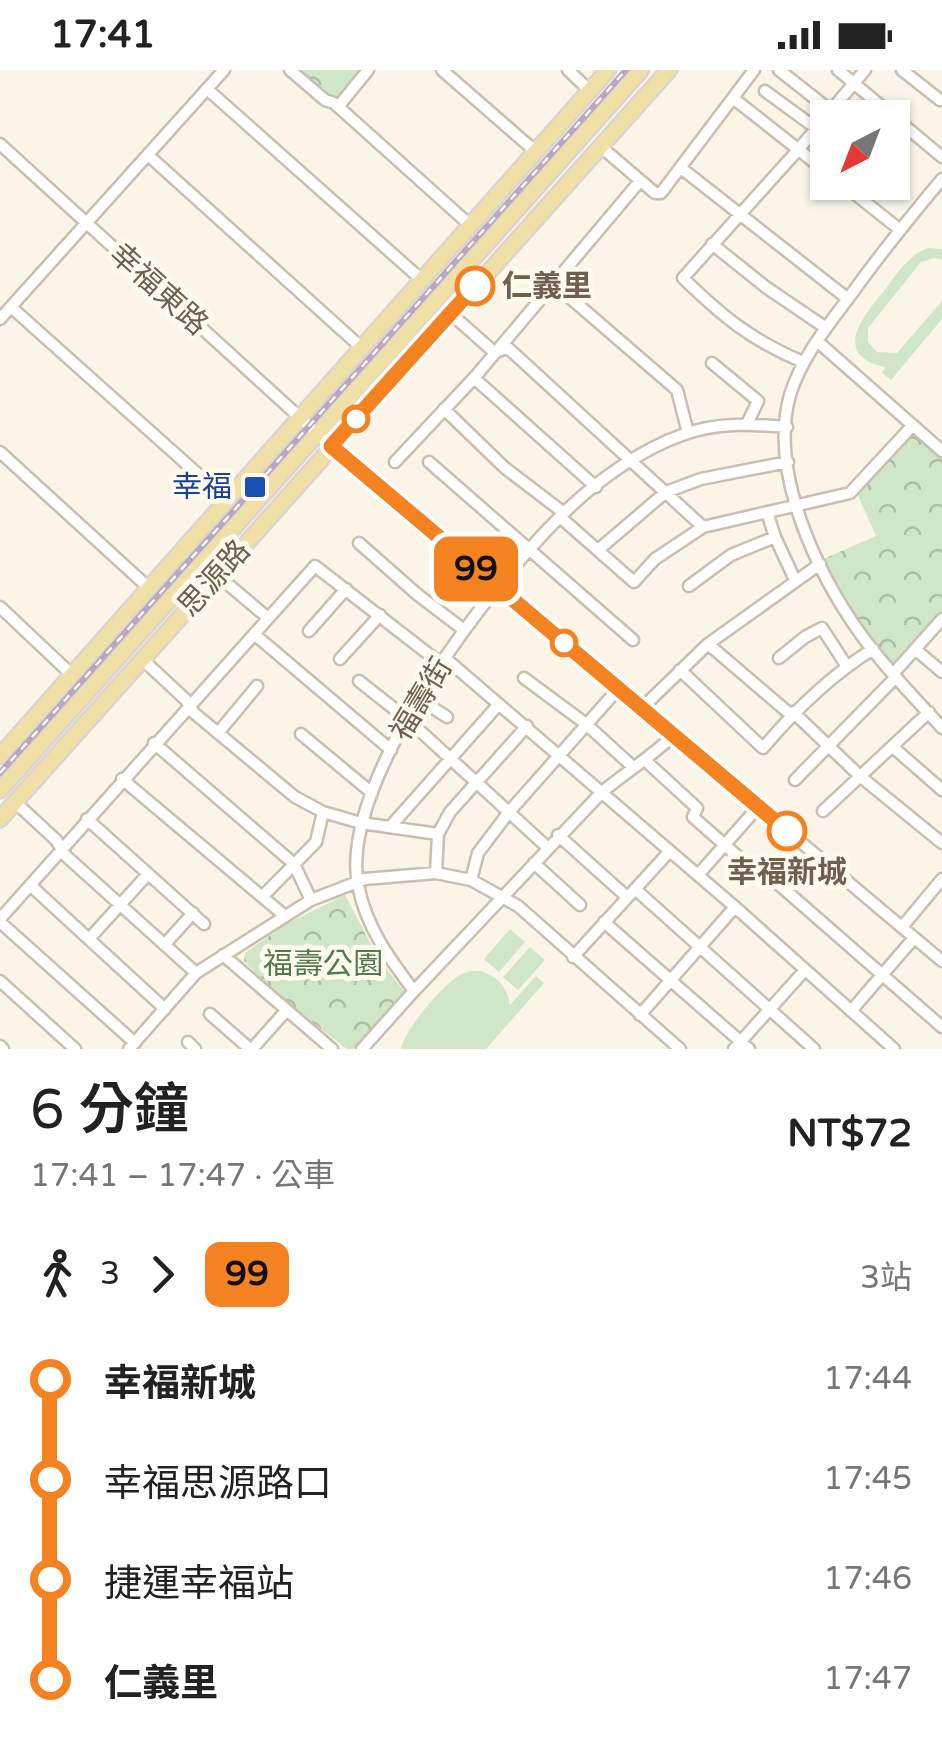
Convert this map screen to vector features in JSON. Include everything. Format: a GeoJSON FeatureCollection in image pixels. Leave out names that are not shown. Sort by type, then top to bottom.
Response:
{"type":"FeatureCollection","features":[{"type":"Feature","properties":{"kind":"main road","name":"思源路"},"geometry":{"type":"LineString","coordinates":[[0,756],[608,70]]}},
{"type":"Feature","properties":{"kind":"main road","name":"思源路"},"geometry":{"type":"LineString","coordinates":[[3,782],[641,70]]}},
{"type":"Feature","properties":{"kind":"main road","name":"思源路"},"geometry":{"type":"LineString","coordinates":[[9,805],[669,70]]}},
{"type":"Feature","properties":{"kind":"street"},"geometry":{"type":"LineString","coordinates":[[0,318],[224,70]]}},
{"type":"Feature","properties":{"kind":"street"},"geometry":{"type":"LineString","coordinates":[[290,70],[336,105],[471,226]]}},
{"type":"Feature","properties":{"kind":"street"},"geometry":{"type":"LineString","coordinates":[[336,105],[368,70]]}},
{"type":"Feature","properties":{"kind":"street"},"geometry":{"type":"LineString","coordinates":[[442,70],[536,152]]}},
{"type":"Feature","properties":{"kind":"street"},"geometry":{"type":"LineString","coordinates":[[568,70],[590,91]]}},
{"type":"Feature","properties":{"kind":"street"},"geometry":{"type":"LineString","coordinates":[[600,146],[640,182],[661,194],[754,70]]}},
{"type":"Feature","properties":{"kind":"street"},"geometry":{"type":"LineString","coordinates":[[779,70],[817,100]]}},
{"type":"Feature","properties":{"kind":"street"},"geometry":{"type":"LineString","coordinates":[[838,70],[942,157]]}},
{"type":"Feature","properties":{"kind":"street"},"geometry":{"type":"LineString","coordinates":[[844,100],[865,70]]}},
{"type":"Feature","properties":{"kind":"street"},"geometry":{"type":"LineString","coordinates":[[902,70],[940,100]]}},
{"type":"Feature","properties":{"kind":"street"},"geometry":{"type":"LineString","coordinates":[[207,89],[423,281]]}},
{"type":"Feature","properties":{"kind":"street"},"geometry":{"type":"LineString","coordinates":[[765,91],[810,124]]}},
{"type":"Feature","properties":{"kind":"street"},"geometry":{"type":"LineString","coordinates":[[734,98],[810,159]]}},
{"type":"Feature","properties":{"kind":"street"},"geometry":{"type":"LineString","coordinates":[[803,362],[765,346],[722,316],[682,278],[810,135]]}},
{"type":"Feature","properties":{"kind":"street","name":"幸福東路"},"geometry":{"type":"LineString","coordinates":[[0,144],[317,434],[942,961]]}},
{"type":"Feature","properties":{"kind":"street"},"geometry":{"type":"LineString","coordinates":[[148,154],[363,349]]}},
{"type":"Feature","properties":{"kind":"street"},"geometry":{"type":"LineString","coordinates":[[681,168],[848,298]]}},
{"type":"Feature","properties":{"kind":"street"},"geometry":{"type":"LineString","coordinates":[[942,179],[899,229],[803,362],[789,398],[787,427],[788,462],[796,505],[820,564],[872,649],[942,728]]}},
{"type":"Feature","properties":{"kind":"street"},"geometry":{"type":"LineString","coordinates":[[395,462],[474,378],[640,182]]}},
{"type":"Feature","properties":{"kind":"street"},"geometry":{"type":"LineString","coordinates":[[863,200],[899,229]]}},
{"type":"Feature","properties":{"kind":"street"},"geometry":{"type":"LineString","coordinates":[[712,244],[826,328]]}},
{"type":"Feature","properties":{"kind":"street"},"geometry":{"type":"LineString","coordinates":[[554,284],[677,390],[688,433]]}},
{"type":"Feature","properties":{"kind":"street"},"geometry":{"type":"LineString","coordinates":[[11,307],[228,501]]}},
{"type":"Feature","properties":{"kind":"street"},"geometry":{"type":"LineString","coordinates":[[450,313],[494,352]]}},
{"type":"Feature","properties":{"kind":"street"},"geometry":{"type":"LineString","coordinates":[[817,341],[942,451]]}},
{"type":"Feature","properties":{"kind":"street"},"geometry":{"type":"LineString","coordinates":[[494,352],[508,348],[703,527]]}},
{"type":"Feature","properties":{"kind":"street"},"geometry":{"type":"LineString","coordinates":[[712,362],[758,401],[748,424]]}},
{"type":"Feature","properties":{"kind":"street"},"geometry":{"type":"LineString","coordinates":[[474,378],[596,487]]}},
{"type":"Feature","properties":{"kind":"street"},"geometry":{"type":"LineString","coordinates":[[444,409],[634,582],[655,559],[703,527],[850,493],[913,425]]}},
{"type":"Feature","properties":{"kind":"street","name":"福壽街"},"geometry":{"type":"LineString","coordinates":[[358,882],[361,823],[408,718],[464,630],[528,551],[596,487],[632,461],[688,433],[748,424],[787,427]]}},
{"type":"Feature","properties":{"kind":"street"},"geometry":{"type":"LineString","coordinates":[[0,452],[150,588]]}},
{"type":"Feature","properties":{"kind":"street"},"geometry":{"type":"LineString","coordinates":[[429,462],[633,640]]}},
{"type":"Feature","properties":{"kind":"street"},"geometry":{"type":"LineString","coordinates":[[598,550],[666,492],[702,479],[788,462]]}},
{"type":"Feature","properties":{"kind":"street"},"geometry":{"type":"LineString","coordinates":[[767,512],[796,580]]}},
{"type":"Feature","properties":{"kind":"street"},"geometry":{"type":"LineString","coordinates":[[689,586],[732,555],[775,537]]}},
{"type":"Feature","properties":{"kind":"street"},"geometry":{"type":"LineString","coordinates":[[359,543],[418,596],[464,630]]}},
{"type":"Feature","properties":{"kind":"street"},"geometry":{"type":"LineString","coordinates":[[642,708],[708,644],[820,564]]}},
{"type":"Feature","properties":{"kind":"street"},"geometry":{"type":"LineString","coordinates":[[680,1049],[518,906],[472,880],[436,873],[358,882],[311,900],[196,973],[132,1046],[0,921],[122,778],[315,566],[527,726],[735,907],[887,1047]]}},
{"type":"Feature","properties":{"kind":"street"},"geometry":{"type":"LineString","coordinates":[[217,575],[268,618]]}},
{"type":"Feature","properties":{"kind":"street"},"geometry":{"type":"LineString","coordinates":[[309,631],[346,589]]}},
{"type":"Feature","properties":{"kind":"street"},"geometry":{"type":"LineString","coordinates":[[0,607],[72,675]]}},
{"type":"Feature","properties":{"kind":"street"},"geometry":{"type":"LineString","coordinates":[[340,659],[380,615]]}},
{"type":"Feature","properties":{"kind":"street"},"geometry":{"type":"LineString","coordinates":[[795,780],[895,676],[942,619]]}},
{"type":"Feature","properties":{"kind":"street"},"geometry":{"type":"LineString","coordinates":[[779,658],[822,628],[846,666]]}},
{"type":"Feature","properties":{"kind":"street"},"geometry":{"type":"LineString","coordinates":[[254,634],[392,750]]}},
{"type":"Feature","properties":{"kind":"street"},"geometry":{"type":"LineString","coordinates":[[708,644],[942,843]]}},
{"type":"Feature","properties":{"kind":"street"},"geometry":{"type":"LineString","coordinates":[[680,670],[763,748],[792,714],[846,666],[872,649]]}},
{"type":"Feature","properties":{"kind":"street"},"geometry":{"type":"LineString","coordinates":[[915,649],[942,672]]}},
{"type":"Feature","properties":{"kind":"street"},"geometry":{"type":"LineString","coordinates":[[142,659],[218,733],[294,797],[323,812],[361,823],[438,834]]}},
{"type":"Feature","properties":{"kind":"street"},"geometry":{"type":"LineString","coordinates":[[524,678],[586,724],[633,767]]}},
{"type":"Feature","properties":{"kind":"street"},"geometry":{"type":"LineString","coordinates":[[359,681],[408,718],[547,848]]}},
{"type":"Feature","properties":{"kind":"street"},"geometry":{"type":"LineString","coordinates":[[218,733],[257,686]]}},
{"type":"Feature","properties":{"kind":"street"},"geometry":{"type":"LineString","coordinates":[[472,880],[478,853],[508,812],[618,689]]}},
{"type":"Feature","properties":{"kind":"street"},"geometry":{"type":"LineString","coordinates":[[419,699],[447,717]]}},
{"type":"Feature","properties":{"kind":"street"},"geometry":{"type":"LineString","coordinates":[[390,827],[499,704]]}},
{"type":"Feature","properties":{"kind":"street"},"geometry":{"type":"LineString","coordinates":[[823,811],[929,712]]}},
{"type":"Feature","properties":{"kind":"street"},"geometry":{"type":"LineString","coordinates":[[436,873],[438,834],[450,812],[527,726]]}},
{"type":"Feature","properties":{"kind":"street"},"geometry":{"type":"LineString","coordinates":[[301,734],[372,793]]}},
{"type":"Feature","properties":{"kind":"street"},"geometry":{"type":"LineString","coordinates":[[362,1049],[558,835],[602,792],[633,767],[647,762],[674,736]]}},
{"type":"Feature","properties":{"kind":"street"},"geometry":{"type":"LineString","coordinates":[[154,742],[294,864],[311,900]]}},
{"type":"Feature","properties":{"kind":"street"},"geometry":{"type":"LineString","coordinates":[[894,748],[942,790]]}},
{"type":"Feature","properties":{"kind":"street"},"geometry":{"type":"LineString","coordinates":[[647,762],[696,808],[693,817],[724,845],[751,868],[768,875],[942,1027]]}},
{"type":"Feature","properties":{"kind":"street"},"geometry":{"type":"LineString","coordinates":[[122,778],[285,916]]}},
{"type":"Feature","properties":{"kind":"street"},"geometry":{"type":"LineString","coordinates":[[3,782],[9,805],[56,840],[62,850],[196,973]]}},
{"type":"Feature","properties":{"kind":"street"},"geometry":{"type":"LineString","coordinates":[[698,875],[758,807]]}},
{"type":"Feature","properties":{"kind":"street"},"geometry":{"type":"LineString","coordinates":[[262,897],[316,842],[323,812]]}},
{"type":"Feature","properties":{"kind":"street"},"geometry":{"type":"LineString","coordinates":[[87,818],[204,924]]}},
{"type":"Feature","properties":{"kind":"street"},"geometry":{"type":"LineString","coordinates":[[558,835],[700,947],[814,1049]]}},
{"type":"Feature","properties":{"kind":"street"},"geometry":{"type":"LineString","coordinates":[[573,956],[669,852]]}},
{"type":"Feature","properties":{"kind":"street"},"geometry":{"type":"LineString","coordinates":[[534,864],[580,905]]}},
{"type":"Feature","properties":{"kind":"street"},"geometry":{"type":"LineString","coordinates":[[89,940],[148,874]]}},
{"type":"Feature","properties":{"kind":"street"},"geometry":{"type":"LineString","coordinates":[[902,927],[942,879]]}},
{"type":"Feature","properties":{"kind":"street"},"geometry":{"type":"LineString","coordinates":[[358,882],[382,950],[414,991]]}},
{"type":"Feature","properties":{"kind":"street"},"geometry":{"type":"LineString","coordinates":[[30,885],[164,1009]]}},
{"type":"Feature","properties":{"kind":"street"},"geometry":{"type":"LineString","coordinates":[[640,1015],[735,907]]}},
{"type":"Feature","properties":{"kind":"street"},"geometry":{"type":"LineString","coordinates":[[165,944],[192,914]]}},
{"type":"Feature","properties":{"kind":"street"},"geometry":{"type":"LineString","coordinates":[[604,922],[741,1047],[805,970]]}},
{"type":"Feature","properties":{"kind":"street"},"geometry":{"type":"LineString","coordinates":[[851,1011],[914,938]]}},
{"type":"Feature","properties":{"kind":"street"},"geometry":{"type":"LineString","coordinates":[[222,955],[332,1049]]}},
{"type":"Feature","properties":{"kind":"street"},"geometry":{"type":"LineString","coordinates":[[0,981],[75,1049]]}},
{"type":"Feature","properties":{"kind":"street"},"geometry":{"type":"LineString","coordinates":[[210,1014],[251,1049],[286,1012]]}},
{"type":"Feature","properties":{"kind":"green space"},"geometry":{"type":"Polygon","coordinates":[[[299,70],[364,70],[335,101],[299,70]]]}},
{"type":"Feature","properties":{"kind":"green space"},"geometry":{"type":"Polygon","coordinates":[[[928,248],[942,249],[942,260],[921,262],[868,328],[868,342],[877,352],[897,353],[942,301],[942,319],[891,380],[882,373],[885,367],[859,354],[856,334],[903,266],[928,248]]]}},
{"type":"Feature","properties":{"kind":"green space"},"geometry":{"type":"Polygon","coordinates":[[[913,430],[942,455],[942,612],[894,666],[865,631],[823,559],[876,536],[857,493],[913,430]]]}},
{"type":"Feature","properties":{"kind":"green space","name":"福壽公園"},"geometry":{"type":"Polygon","coordinates":[[[345,895],[377,956],[407,995],[355,1049],[347,1049],[283,1000],[244,961],[245,953],[286,924],[345,895]]]}},
{"type":"Feature","properties":{"kind":"green space"},"geometry":{"type":"Polygon","coordinates":[[[510,929],[525,942],[499,972],[484,959],[510,929]]]}},
{"type":"Feature","properties":{"kind":"green space"},"geometry":{"type":"Polygon","coordinates":[[[530,947],[545,960],[518,990],[503,977],[530,947]]]}},
{"type":"Feature","properties":{"kind":"green space"},"geometry":{"type":"Polygon","coordinates":[[[480,971],[501,983],[510,1005],[536,976],[544,983],[486,1049],[401,1049],[417,1019],[447,986],[464,973],[480,971]]]}},
{"type":"Feature","properties":{"kind":"railway"},"geometry":{"type":"LineString","coordinates":[[0,773],[626,70]]}},
{"type":"Feature","properties":{"kind":"bus line","name":"99"},"geometry":{"type":"LineString","coordinates":[[475,286],[331,446],[787,831]]}},
{"type":"Feature","properties":{"kind":"place","name":"仁義里"},"geometry":{"type":"Point","coordinates":[475,286]}},
{"type":"Feature","properties":{"kind":"place","name":"幸福"},"geometry":{"type":"Point","coordinates":[255,487]}},
{"type":"Feature","properties":{"kind":"place","name":"幸福新城"},"geometry":{"type":"Point","coordinates":[787,831]}}]}
